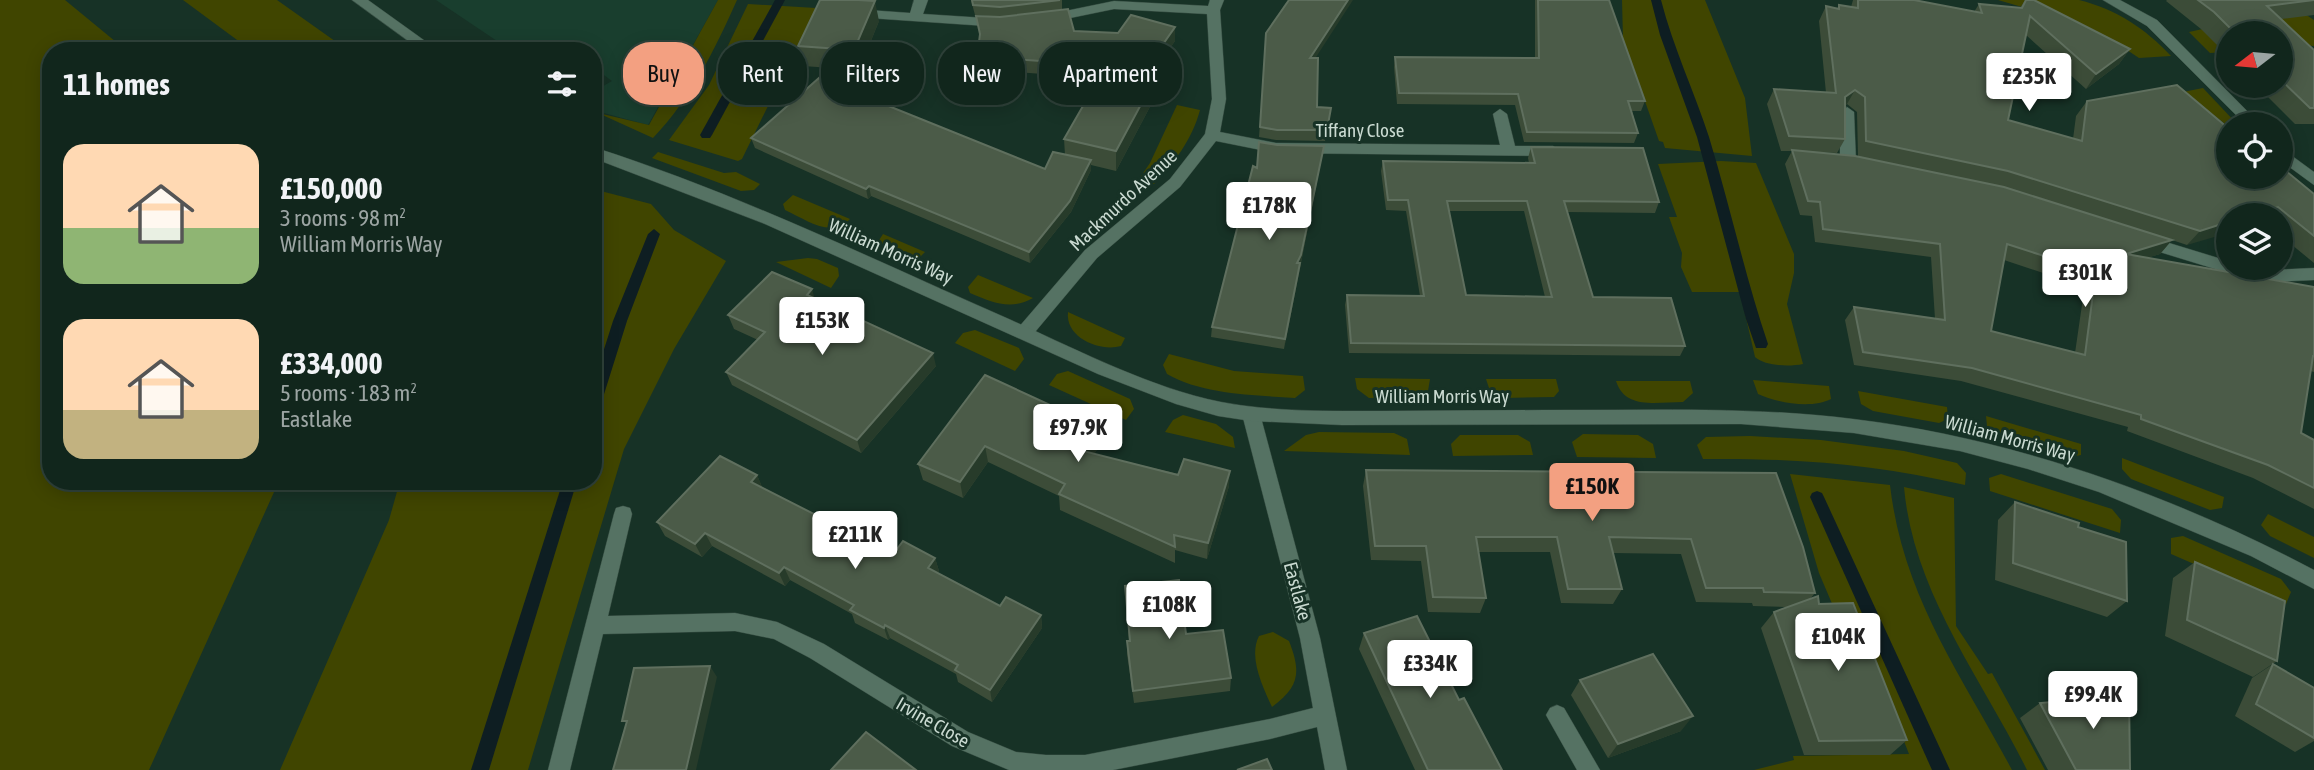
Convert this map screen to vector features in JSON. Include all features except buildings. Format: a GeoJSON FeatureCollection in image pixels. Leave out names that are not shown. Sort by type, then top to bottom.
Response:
{"type":"FeatureCollection","features":[{"type":"Feature","properties":{"kind":"street"},"geometry":{"type":"LineString","coordinates":[[359,0],[419,42]]}},
{"type":"Feature","properties":{"kind":"street"},"geometry":{"type":"LineString","coordinates":[[915,18],[921,0]]}},
{"type":"Feature","properties":{"kind":"street"},"geometry":{"type":"LineString","coordinates":[[2110,0],[2152,23],[2241,112]]}},
{"type":"Feature","properties":{"kind":"street"},"geometry":{"type":"LineString","coordinates":[[838,11],[915,18],[1026,22],[1113,2],[1215,5]]}},
{"type":"Feature","properties":{"kind":"street","name":"Mackmurdo Avenue"},"geometry":{"type":"LineString","coordinates":[[1024,333],[1091,254],[1175,183],[1212,135],[1219,99],[1215,5]]}},
{"type":"Feature","properties":{"kind":"street"},"geometry":{"type":"LineString","coordinates":[[1847,112],[1849,163]]}},
{"type":"Feature","properties":{"kind":"street"},"geometry":{"type":"LineString","coordinates":[[1500,114],[1508,150]]}},
{"type":"Feature","properties":{"kind":"street","name":"Tiffany Close"},"geometry":{"type":"LineString","coordinates":[[1212,135],[1276,148],[1564,151]]}},
{"type":"Feature","properties":{"kind":"street","name":"William Morris Way"},"geometry":{"type":"LineString","coordinates":[[602,155],[771,220],[1024,333],[1182,399],[1218,409],[1251,414],[1342,418],[1741,417],[1854,426],[1960,444],[2028,461],[2104,486],[2258,550],[2314,580]]}},
{"type":"Feature","properties":{"kind":"street"},"geometry":{"type":"LineString","coordinates":[[2293,163],[2314,180]]}},
{"type":"Feature","properties":{"kind":"street"},"geometry":{"type":"LineString","coordinates":[[2132,237],[2216,263]]}},
{"type":"Feature","properties":{"kind":"street"},"geometry":{"type":"LineString","coordinates":[[2293,275],[2314,274]]}},
{"type":"Feature","properties":{"kind":"street","name":"Eastlake"},"geometry":{"type":"LineString","coordinates":[[1251,414],[1310,638],[1323,715],[1336,770]]}},
{"type":"Feature","properties":{"kind":"street"},"geometry":{"type":"LineString","coordinates":[[559,770],[623,513]]}},
{"type":"Feature","properties":{"kind":"street","name":"Irvine Close"},"geometry":{"type":"LineString","coordinates":[[596,625],[735,622],[777,631],[817,651],[960,738],[992,754],[1016,762],[1046,766],[1085,765],[1270,729],[1323,715]]}},
{"type":"Feature","properties":{"kind":"street"},"geometry":{"type":"LineString","coordinates":[[1557,715],[1589,770]]}},
{"type":"Feature","properties":{"kind":"shaded area"},"geometry":{"type":"Polygon","coordinates":[[[0,0],[65,0],[116,42],[42,42],[42,490],[275,490],[149,770],[0,770],[0,0]]]}},
{"type":"Feature","properties":{"kind":"shaded area"},"geometry":{"type":"Polygon","coordinates":[[[183,0],[277,0],[336,42],[240,42],[183,0]]]}},
{"type":"Feature","properties":{"kind":"shaded area"},"geometry":{"type":"Polygon","coordinates":[[[436,0],[718,0],[694,42],[623,42],[623,105],[659,105],[648,125],[602,112],[602,87],[612,81],[602,74],[602,42],[499,42],[436,0]]]}},
{"type":"Feature","properties":{"kind":"shaded area"},"geometry":{"type":"Polygon","coordinates":[[[718,0],[737,0],[704,67],[704,42],[695,42],[718,0]]]}},
{"type":"Feature","properties":{"kind":"shaded area"},"geometry":{"type":"Polygon","coordinates":[[[1622,0],[1705,0],[1745,98],[1752,156],[1665,148],[1663,142],[1659,141],[1623,39],[1622,0]]]}},
{"type":"Feature","properties":{"kind":"shaded area"},"geometry":{"type":"Polygon","coordinates":[[[1998,0],[2079,0],[2093,4],[2130,21],[2171,56],[2139,58],[2124,48],[2046,14],[1998,0]]]}},
{"type":"Feature","properties":{"kind":"shaded area"},"geometry":{"type":"Polygon","coordinates":[[[748,4],[816,8],[799,42],[730,42],[748,4]]]}},
{"type":"Feature","properties":{"kind":"shaded area"},"geometry":{"type":"Polygon","coordinates":[[[2262,16],[2308,16],[2314,20],[2314,46],[2300,45],[2293,41],[2293,21],[2239,21],[2262,16]]]}},
{"type":"Feature","properties":{"kind":"shaded area"},"geometry":{"type":"Polygon","coordinates":[[[2216,26],[2216,53],[2210,53],[2189,32],[2216,26]]]}},
{"type":"Feature","properties":{"kind":"shaded area"},"geometry":{"type":"Polygon","coordinates":[[[718,66],[718,105],[768,105],[742,159],[738,161],[669,140],[694,105],[704,105],[704,92],[718,66]]]}},
{"type":"Feature","properties":{"kind":"shaded area"},"geometry":{"type":"Polygon","coordinates":[[[2203,88],[2226,112],[2216,112],[2216,117],[2183,92],[2203,88]]]}},
{"type":"Feature","properties":{"kind":"shaded area"},"geometry":{"type":"Polygon","coordinates":[[[660,105],[680,105],[653,138],[602,114],[649,125],[660,105]]]}},
{"type":"Feature","properties":{"kind":"shaded area"},"geometry":{"type":"Polygon","coordinates":[[[1177,105],[1200,110],[1187,141],[1154,184],[1137,182],[1150,163],[1177,105]]]}},
{"type":"Feature","properties":{"kind":"shaded area"},"geometry":{"type":"Polygon","coordinates":[[[658,152],[724,173],[736,172],[760,184],[754,190],[741,191],[652,158],[658,152]]]}},
{"type":"Feature","properties":{"kind":"shaded area"},"geometry":{"type":"Polygon","coordinates":[[[1721,161],[1756,163],[1794,254],[1794,273],[1787,304],[1803,364],[1778,365],[1755,357],[1740,292],[1692,292],[1681,267],[1682,253],[1669,217],[1677,217],[1658,164],[1721,161]]]}},
{"type":"Feature","properties":{"kind":"shaded area"},"geometry":{"type":"Polygon","coordinates":[[[602,191],[651,204],[674,230],[726,261],[674,349],[624,449],[528,770],[280,770],[389,520],[397,490],[602,490],[602,191]]]}},
{"type":"Feature","properties":{"kind":"shaded area"},"geometry":{"type":"Polygon","coordinates":[[[793,195],[850,219],[843,225],[827,228],[810,223],[785,210],[783,204],[793,195]]]}},
{"type":"Feature","properties":{"kind":"shaded area"},"geometry":{"type":"Polygon","coordinates":[[[883,234],[925,252],[913,264],[882,251],[876,245],[883,234]]]}},
{"type":"Feature","properties":{"kind":"shaded area"},"geometry":{"type":"Polygon","coordinates":[[[808,258],[838,268],[839,276],[831,288],[776,262],[808,258]]]}},
{"type":"Feature","properties":{"kind":"shaded area"},"geometry":{"type":"Polygon","coordinates":[[[978,275],[1033,298],[1009,305],[970,293],[968,287],[978,275]]]}},
{"type":"Feature","properties":{"kind":"shaded area"},"geometry":{"type":"Polygon","coordinates":[[[1068,312],[1125,338],[1121,346],[1094,345],[1078,336],[1072,329],[1068,312]]]}},
{"type":"Feature","properties":{"kind":"shaded area"},"geometry":{"type":"Polygon","coordinates":[[[975,330],[1019,348],[1024,359],[1015,371],[955,343],[963,333],[975,330]]]}},
{"type":"Feature","properties":{"kind":"shaded area"},"geometry":{"type":"Polygon","coordinates":[[[1169,354],[1234,371],[1303,376],[1305,390],[1295,398],[1230,393],[1197,386],[1167,374],[1163,365],[1169,354]]]}},
{"type":"Feature","properties":{"kind":"shaded area"},"geometry":{"type":"Polygon","coordinates":[[[1068,371],[1130,399],[1134,409],[1126,420],[1049,385],[1057,374],[1068,371]]]}},
{"type":"Feature","properties":{"kind":"shaded area"},"geometry":{"type":"Polygon","coordinates":[[[1355,378],[1430,379],[1428,391],[1422,397],[1369,398],[1357,389],[1355,378]]]}},
{"type":"Feature","properties":{"kind":"shaded area"},"geometry":{"type":"Polygon","coordinates":[[[1486,379],[1556,379],[1559,391],[1554,397],[1503,398],[1490,391],[1486,379]]]}},
{"type":"Feature","properties":{"kind":"shaded area"},"geometry":{"type":"Polygon","coordinates":[[[1753,380],[1829,386],[1831,399],[1814,404],[1775,400],[1758,394],[1753,380]]]}},
{"type":"Feature","properties":{"kind":"shaded area"},"geometry":{"type":"Polygon","coordinates":[[[1616,381],[1690,381],[1693,393],[1683,402],[1643,402],[1627,397],[1616,381]]]}},
{"type":"Feature","properties":{"kind":"shaded area"},"geometry":{"type":"Polygon","coordinates":[[[1858,391],[1947,407],[1948,419],[1939,423],[1873,411],[1861,404],[1858,391]]]}},
{"type":"Feature","properties":{"kind":"shaded area"},"geometry":{"type":"Polygon","coordinates":[[[1183,415],[1216,424],[1233,437],[1235,448],[1165,432],[1173,420],[1183,415]]]}},
{"type":"Feature","properties":{"kind":"shaded area"},"geometry":{"type":"Polygon","coordinates":[[[1986,416],[2081,444],[2081,455],[2067,458],[1996,435],[1987,426],[1986,416]]]}},
{"type":"Feature","properties":{"kind":"shaded area"},"geometry":{"type":"Polygon","coordinates":[[[1319,432],[1394,433],[1407,439],[1410,455],[1284,451],[1306,435],[1319,432]]]}},
{"type":"Feature","properties":{"kind":"shaded area"},"geometry":{"type":"Polygon","coordinates":[[[1583,434],[1638,435],[1653,444],[1656,458],[1577,457],[1572,442],[1583,434]]]}},
{"type":"Feature","properties":{"kind":"shaded area"},"geometry":{"type":"Polygon","coordinates":[[[1460,435],[1518,435],[1530,442],[1533,455],[1453,456],[1451,444],[1460,435]]]}},
{"type":"Feature","properties":{"kind":"shaded area"},"geometry":{"type":"Polygon","coordinates":[[[1750,436],[1821,440],[1904,451],[1957,463],[1966,473],[1965,485],[1866,467],[1771,460],[1703,459],[1697,445],[1706,437],[1750,436]]]}},
{"type":"Feature","properties":{"kind":"shaded area"},"geometry":{"type":"Polygon","coordinates":[[[2122,458],[2224,497],[2222,508],[2210,510],[2131,479],[2122,469],[2122,458]]]}},
{"type":"Feature","properties":{"kind":"shaded area"},"geometry":{"type":"Polygon","coordinates":[[[1790,474],[1890,485],[1907,563],[1921,599],[1954,667],[2012,770],[1754,770],[1794,760],[1793,756],[1909,754],[1854,614],[1836,613],[1819,573],[1790,474]]]}},
{"type":"Feature","properties":{"kind":"shaded area"},"geometry":{"type":"Polygon","coordinates":[[[2001,474],[2112,509],[2121,520],[2120,533],[1990,491],[1989,478],[2001,474]]]}},
{"type":"Feature","properties":{"kind":"shaded area"},"geometry":{"type":"Polygon","coordinates":[[[1904,487],[1954,498],[1956,626],[1988,674],[1992,673],[2045,770],[2027,770],[1952,634],[1921,563],[1910,526],[1904,487]]]}},
{"type":"Feature","properties":{"kind":"shaded area"},"geometry":{"type":"Polygon","coordinates":[[[2268,514],[2314,537],[2314,558],[2270,536],[2261,525],[2268,514]]]}},
{"type":"Feature","properties":{"kind":"shaded area"},"geometry":{"type":"Polygon","coordinates":[[[2183,536],[2281,579],[2291,592],[2286,604],[2171,554],[2171,538],[2183,536]]]}},
{"type":"Feature","properties":{"kind":"shaded area"},"geometry":{"type":"Polygon","coordinates":[[[1273,632],[1289,641],[1295,661],[1296,678],[1288,692],[1272,707],[1258,672],[1255,653],[1259,636],[1273,632]]]}},
{"type":"Feature","properties":{"kind":"waterway"},"geometry":{"type":"LineString","coordinates":[[706,135],[780,0]]}},
{"type":"Feature","properties":{"kind":"waterway"},"geometry":{"type":"LineString","coordinates":[[1656,0],[1665,35],[1703,137],[1737,267],[1761,344]]}},
{"type":"Feature","properties":{"kind":"waterway"},"geometry":{"type":"LineString","coordinates":[[602,378],[620,321],[654,234]]}},
{"type":"Feature","properties":{"kind":"waterway"},"geometry":{"type":"LineString","coordinates":[[480,770],[567,490]]}},
{"type":"Feature","properties":{"kind":"waterway"},"geometry":{"type":"LineString","coordinates":[[1817,497],[1941,770]]}}]}
